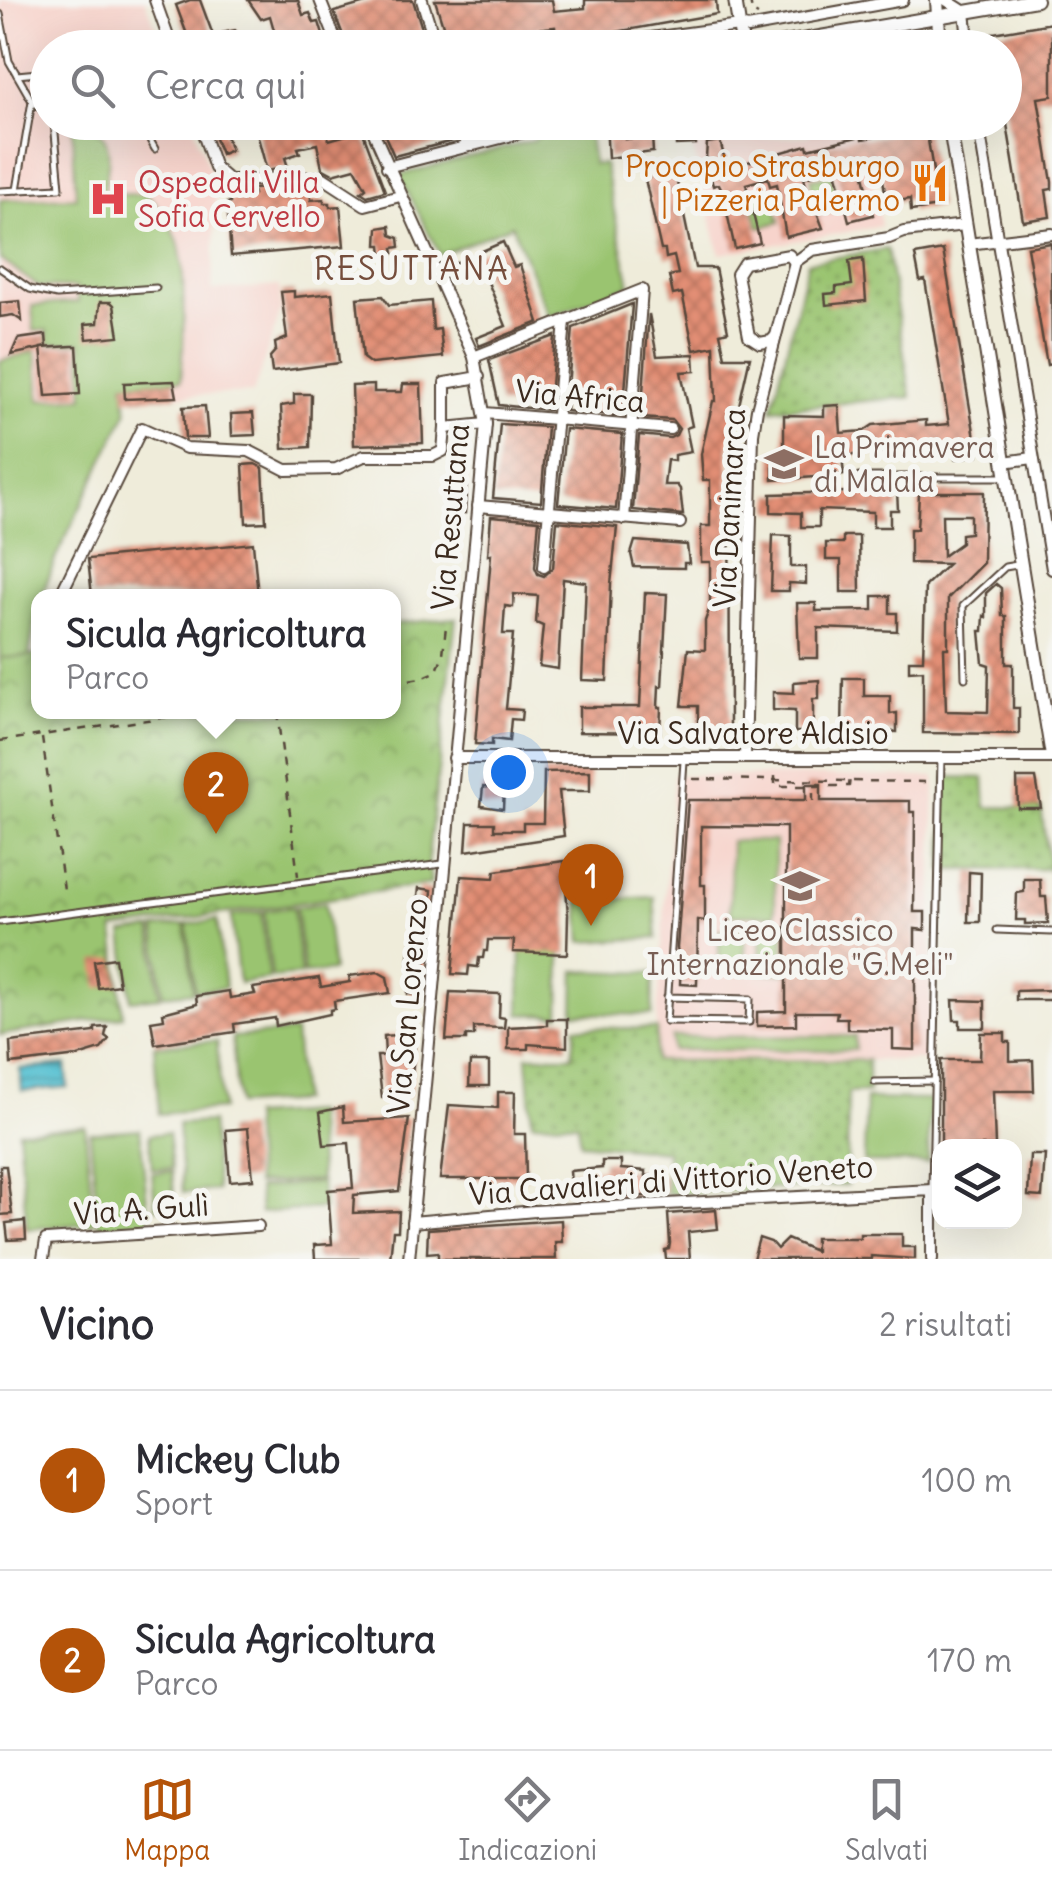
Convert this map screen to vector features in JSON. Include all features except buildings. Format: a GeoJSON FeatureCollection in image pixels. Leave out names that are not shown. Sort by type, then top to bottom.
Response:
{"type":"FeatureCollection","features":[{"type":"Feature","properties":{"kind":"street"},"geometry":{"type":"LineString","coordinates":[[155,0],[166,30]]}},
{"type":"Feature","properties":{"kind":"street"},"geometry":{"type":"LineString","coordinates":[[422,0],[431,30]]}},
{"type":"Feature","properties":{"kind":"street"},"geometry":{"type":"LineString","coordinates":[[736,0],[740,30]]}},
{"type":"Feature","properties":{"kind":"street"},"geometry":{"type":"LineString","coordinates":[[710,30],[748,28],[903,0]]}},
{"type":"Feature","properties":{"kind":"street"},"geometry":{"type":"LineString","coordinates":[[937,0],[939,30]]}},
{"type":"Feature","properties":{"kind":"street"},"geometry":{"type":"LineString","coordinates":[[946,0],[965,12]]}},
{"type":"Feature","properties":{"kind":"street"},"geometry":{"type":"LineString","coordinates":[[858,30],[1036,0]]}},
{"type":"Feature","properties":{"kind":"street"},"geometry":{"type":"LineString","coordinates":[[323,1],[333,30]]}},
{"type":"Feature","properties":{"kind":"street"},"geometry":{"type":"LineString","coordinates":[[965,12],[967,30]]}},
{"type":"Feature","properties":{"kind":"street"},"geometry":{"type":"LineString","coordinates":[[206,140],[216,168],[230,181],[317,176],[365,205],[400,196]]}},
{"type":"Feature","properties":{"kind":"street","name":"Via Resuttana"},"geometry":{"type":"LineString","coordinates":[[376,140],[474,358],[485,418],[454,758]]}},
{"type":"Feature","properties":{"kind":"street"},"geometry":{"type":"LineString","coordinates":[[465,140],[467,145]]}},
{"type":"Feature","properties":{"kind":"street"},"geometry":{"type":"LineString","coordinates":[[386,167],[488,140]]}},
{"type":"Feature","properties":{"kind":"street"},"geometry":{"type":"LineString","coordinates":[[953,140],[1052,757]]}},
{"type":"Feature","properties":{"kind":"street"},"geometry":{"type":"LineString","coordinates":[[981,140],[1052,569]]}},
{"type":"Feature","properties":{"kind":"street"},"geometry":{"type":"LineString","coordinates":[[776,336],[772,342],[760,343],[749,336],[737,274],[744,263],[790,255],[795,262],[812,250],[965,225]]}},
{"type":"Feature","properties":{"kind":"street"},"geometry":{"type":"LineString","coordinates":[[968,244],[1052,234]]}},
{"type":"Feature","properties":{"kind":"street","name":"Via Danimarca"},"geometry":{"type":"LineString","coordinates":[[745,758],[753,434],[795,262]]}},
{"type":"Feature","properties":{"kind":"street"},"geometry":{"type":"LineString","coordinates":[[474,358],[642,290],[624,519]]}},
{"type":"Feature","properties":{"kind":"street"},"geometry":{"type":"LineString","coordinates":[[544,568],[565,320]]}},
{"type":"Feature","properties":{"kind":"street"},"geometry":{"type":"LineString","coordinates":[[63,589],[142,428],[186,448],[250,451],[286,470],[336,468],[364,456],[433,456],[442,451],[446,383],[479,377]]}},
{"type":"Feature","properties":{"kind":"street","name":"Via Africa"},"geometry":{"type":"LineString","coordinates":[[445,428],[485,418],[670,429]]}},
{"type":"Feature","properties":{"kind":"street"},"geometry":{"type":"LineString","coordinates":[[1004,462],[1033,458]]}},
{"type":"Feature","properties":{"kind":"street"},"geometry":{"type":"LineString","coordinates":[[478,506],[680,524]]}},
{"type":"Feature","properties":{"kind":"street","name":"Via Salvatore Aldisio"},"geometry":{"type":"LineString","coordinates":[[454,758],[1052,757]]}},
{"type":"Feature","properties":{"kind":"street","name":"Via San Lorenzo"},"geometry":{"type":"LineString","coordinates":[[409,1259],[454,758]]}},
{"type":"Feature","properties":{"kind":"street","name":"Via Cavalieri di Vittorio Veneto"},"geometry":{"type":"LineString","coordinates":[[412,1222],[535,1211],[932,1190]]}},
{"type":"Feature","properties":{"kind":"street","name":"Via A. Gulì"},"geometry":{"type":"LineString","coordinates":[[43,1259],[46,1240],[258,1226]]}},
{"type":"Feature","properties":{"kind":"street"},"geometry":{"type":"LineString","coordinates":[[932,1229],[932,1259]]}},
{"type":"Feature","properties":{"kind":"lane"},"geometry":{"type":"LineString","coordinates":[[0,18],[9,61],[30,98]]}},
{"type":"Feature","properties":{"kind":"lane"},"geometry":{"type":"LineString","coordinates":[[17,75],[30,74]]}},
{"type":"Feature","properties":{"kind":"lane"},"geometry":{"type":"LineString","coordinates":[[17,190],[30,113]]}},
{"type":"Feature","properties":{"kind":"lane"},"geometry":{"type":"LineString","coordinates":[[0,192],[60,188],[56,140]]}},
{"type":"Feature","properties":{"kind":"lane"},"geometry":{"type":"LineString","coordinates":[[150,140],[155,149]]}},
{"type":"Feature","properties":{"kind":"lane"},"geometry":{"type":"LineString","coordinates":[[0,268],[46,294],[156,288]]}},
{"type":"Feature","properties":{"kind":"lane"},"geometry":{"type":"LineString","coordinates":[[859,477],[1006,477]]}},
{"type":"Feature","properties":{"kind":"lane"},"geometry":{"type":"LineString","coordinates":[[965,678],[963,606],[1005,567],[1021,564]]}},
{"type":"Feature","properties":{"kind":"lane"},"geometry":{"type":"LineString","coordinates":[[667,997],[750,1000],[749,1022],[666,1020],[667,997],[684,758]]}},
{"type":"Feature","properties":{"kind":"lane"},"geometry":{"type":"LineString","coordinates":[[933,1139],[941,758]]}},
{"type":"Feature","properties":{"kind":"lane"},"geometry":{"type":"LineString","coordinates":[[0,922],[446,864]]}},
{"type":"Feature","properties":{"kind":"lane"},"geometry":{"type":"LineString","coordinates":[[997,930],[1052,932]]}},
{"type":"Feature","properties":{"kind":"lane"},"geometry":{"type":"LineString","coordinates":[[875,1082],[934,1082]]}},
{"type":"Feature","properties":{"kind":"path"},"geometry":{"type":"LineString","coordinates":[[750,0],[752,12],[759,14]]}},
{"type":"Feature","properties":{"kind":"path"},"geometry":{"type":"LineString","coordinates":[[401,681],[437,672],[444,654],[446,626]]}},
{"type":"Feature","properties":{"kind":"path"},"geometry":{"type":"LineString","coordinates":[[0,740],[158,719]]}},
{"type":"Feature","properties":{"kind":"path"},"geometry":{"type":"LineString","coordinates":[[277,719],[299,883]]}},
{"type":"Feature","properties":{"kind":"path"},"geometry":{"type":"LineString","coordinates":[[41,737],[64,890]]}},
{"type":"Feature","properties":{"kind":"path"},"geometry":{"type":"LineString","coordinates":[[682,779],[927,782],[927,777]]}},
{"type":"Feature","properties":{"kind":"path"},"geometry":{"type":"LineString","coordinates":[[775,778],[775,786],[850,786],[850,779]]}},
{"type":"Feature","properties":{"kind":"path"},"geometry":{"type":"LineString","coordinates":[[813,786],[813,801]]}},
{"type":"Feature","properties":{"kind":"shaded area","name":"Ospedali Villa Sofia Cervello"},"geometry":{"type":"Polygon","coordinates":[[[0,0],[145,0],[156,30],[30,30],[30,140],[198,140],[216,188],[212,291],[279,286],[281,310],[253,393],[39,400],[36,352],[0,361],[0,0]]]}},
{"type":"Feature","properties":{"kind":"shaded area"},"geometry":{"type":"Polygon","coordinates":[[[866,140],[881,226],[720,254],[692,146],[699,141],[866,140]]]}},
{"type":"Feature","properties":{"kind":"shaded area","name":"Liceo Classico Internazionale \"G.Meli\""},"geometry":{"type":"Polygon","coordinates":[[[674,775],[935,777],[929,1060],[654,1061],[674,775]]]}},
{"type":"Feature","properties":{"kind":"green space"},"geometry":{"type":"Polygon","coordinates":[[[73,140],[105,140],[109,158],[102,195],[146,194],[166,218],[181,258],[181,380],[124,383],[127,412],[56,557],[45,589],[31,589],[29,656],[0,658],[0,361],[36,351],[40,400],[84,397],[81,342],[49,344],[47,330],[34,331],[32,306],[78,302],[77,288],[39,287],[0,259],[0,200],[76,197],[73,140]]]}},
{"type":"Feature","properties":{"kind":"green space"},"geometry":{"type":"Polygon","coordinates":[[[535,140],[589,140],[593,164],[604,164],[630,285],[549,317],[512,225],[440,255],[399,175],[535,140]]]}},
{"type":"Feature","properties":{"kind":"green space"},"geometry":{"type":"Polygon","coordinates":[[[831,175],[839,209],[818,214],[810,179],[831,175]]]}},
{"type":"Feature","properties":{"kind":"green space"},"geometry":{"type":"Polygon","coordinates":[[[771,187],[780,222],[759,227],[750,192],[771,187]]]}},
{"type":"Feature","properties":{"kind":"green space"},"geometry":{"type":"Polygon","coordinates":[[[887,249],[911,397],[772,409],[808,262],[887,249]]]}},
{"type":"Feature","properties":{"kind":"green space"},"geometry":{"type":"Polygon","coordinates":[[[456,618],[428,858],[431,884],[114,929],[123,1016],[0,1035],[0,658],[31,656],[31,719],[401,719],[401,623],[456,618]]]}},
{"type":"Feature","properties":{"kind":"green space"},"geometry":{"type":"Polygon","coordinates":[[[946,777],[984,778],[986,807],[1041,808],[1050,869],[943,870],[946,777]]]}},
{"type":"Feature","properties":{"kind":"green space"},"geometry":{"type":"Polygon","coordinates":[[[731,841],[775,841],[775,915],[730,915],[731,841]]]}},
{"type":"Feature","properties":{"kind":"green space"},"geometry":{"type":"Polygon","coordinates":[[[654,897],[657,938],[582,942],[579,901],[654,897]]]}},
{"type":"Feature","properties":{"kind":"green space"},"geometry":{"type":"Polygon","coordinates":[[[325,903],[333,971],[304,974],[296,907],[325,903]]]}},
{"type":"Feature","properties":{"kind":"green space"},"geometry":{"type":"Polygon","coordinates":[[[293,907],[301,975],[272,978],[264,911],[293,907]]]}},
{"type":"Feature","properties":{"kind":"green space"},"geometry":{"type":"Polygon","coordinates":[[[261,912],[269,979],[239,983],[231,916],[261,912]]]}},
{"type":"Feature","properties":{"kind":"green space"},"geometry":{"type":"Polygon","coordinates":[[[217,920],[225,988],[195,991],[187,924],[217,920]]]}},
{"type":"Feature","properties":{"kind":"green space"},"geometry":{"type":"Polygon","coordinates":[[[185,924],[193,992],[163,995],[155,928],[185,924]]]}},
{"type":"Feature","properties":{"kind":"green space"},"geometry":{"type":"Polygon","coordinates":[[[152,929],[160,997],[131,1000],[123,933],[152,929]]]}},
{"type":"Feature","properties":{"kind":"green space"},"geometry":{"type":"Polygon","coordinates":[[[719,930],[745,930],[745,973],[719,973],[719,930]]]}},
{"type":"Feature","properties":{"kind":"green space"},"geometry":{"type":"Polygon","coordinates":[[[760,930],[784,930],[784,973],[761,973],[760,930]]]}},
{"type":"Feature","properties":{"kind":"green space"},"geometry":{"type":"Polygon","coordinates":[[[521,950],[561,951],[560,1015],[520,1014],[521,950]]]}},
{"type":"Feature","properties":{"kind":"green space"},"geometry":{"type":"Polygon","coordinates":[[[575,971],[653,973],[652,1015],[574,1013],[575,971]]]}},
{"type":"Feature","properties":{"kind":"green space"},"geometry":{"type":"Polygon","coordinates":[[[576,1027],[657,1029],[655,1061],[868,1060],[868,1092],[848,1093],[847,1185],[666,1194],[667,1151],[580,1143],[578,1123],[532,1122],[527,1056],[572,1056],[576,1027]]]}},
{"type":"Feature","properties":{"kind":"green space"},"geometry":{"type":"Polygon","coordinates":[[[295,1032],[301,1101],[238,1105],[232,1037],[295,1032]]]}},
{"type":"Feature","properties":{"kind":"green space"},"geometry":{"type":"Polygon","coordinates":[[[855,1036],[855,1050],[672,1050],[672,1037],[855,1036]]]}},
{"type":"Feature","properties":{"kind":"green space"},"geometry":{"type":"Polygon","coordinates":[[[217,1041],[222,1109],[159,1114],[154,1046],[217,1041]]]}},
{"type":"Feature","properties":{"kind":"green space"},"geometry":{"type":"Polygon","coordinates":[[[866,1099],[930,1100],[928,1163],[864,1162],[866,1099]]]}},
{"type":"Feature","properties":{"kind":"green space"},"geometry":{"type":"Polygon","coordinates":[[[315,1112],[320,1180],[256,1184],[252,1116],[315,1112]]]}},
{"type":"Feature","properties":{"kind":"green space"},"geometry":{"type":"Polygon","coordinates":[[[211,1122],[217,1190],[183,1193],[178,1124],[211,1122]]]}},
{"type":"Feature","properties":{"kind":"green space"},"geometry":{"type":"Polygon","coordinates":[[[85,1126],[94,1223],[27,1229],[18,1131],[85,1126]]]}},
{"type":"Feature","properties":{"kind":"green space"},"geometry":{"type":"Polygon","coordinates":[[[140,1129],[149,1223],[99,1227],[90,1133],[140,1129]]]}},
{"type":"Feature","properties":{"kind":"green space"},"geometry":{"type":"Polygon","coordinates":[[[168,1133],[172,1168],[152,1169],[149,1135],[168,1133]]]}},
{"type":"Feature","properties":{"kind":"green space"},"geometry":{"type":"Polygon","coordinates":[[[172,1171],[175,1206],[155,1208],[152,1173],[172,1171]]]}},
{"type":"Feature","properties":{"kind":"green space"},"geometry":{"type":"Polygon","coordinates":[[[321,1182],[323,1208],[260,1213],[258,1188],[321,1182]]]}},
{"type":"Feature","properties":{"kind":"water"},"geometry":{"type":"Polygon","coordinates":[[[66,1065],[68,1087],[22,1091],[20,1069],[66,1065]]]}},
{"type":"Feature","properties":{"kind":"place","name":"Procopio Strasburgo | Pizzeria Palermo"},"geometry":{"type":"Point","coordinates":[930,183]}},
{"type":"Feature","properties":{"kind":"place","name":"Ospedali Villa Sofia Cervello"},"geometry":{"type":"Point","coordinates":[108,199]}},
{"type":"Feature","properties":{"kind":"place","name":"La Primavera di Malala"},"geometry":{"type":"Point","coordinates":[784,464]}},
{"type":"Feature","properties":{"kind":"place","name":"Sicula Agricoltura"},"geometry":{"type":"Point","coordinates":[216,834]}},
{"type":"Feature","properties":{"kind":"place","name":"Liceo Classico Internazionale \"G.Meli\""},"geometry":{"type":"Point","coordinates":[800,886]}},
{"type":"Feature","properties":{"kind":"place","name":"Mickey Club"},"geometry":{"type":"Point","coordinates":[591,926]}},
{"type":"Feature","properties":{"kind":"district","name":"RESUTTANA"},"geometry":{"type":"Point","coordinates":[412,268]}}]}
